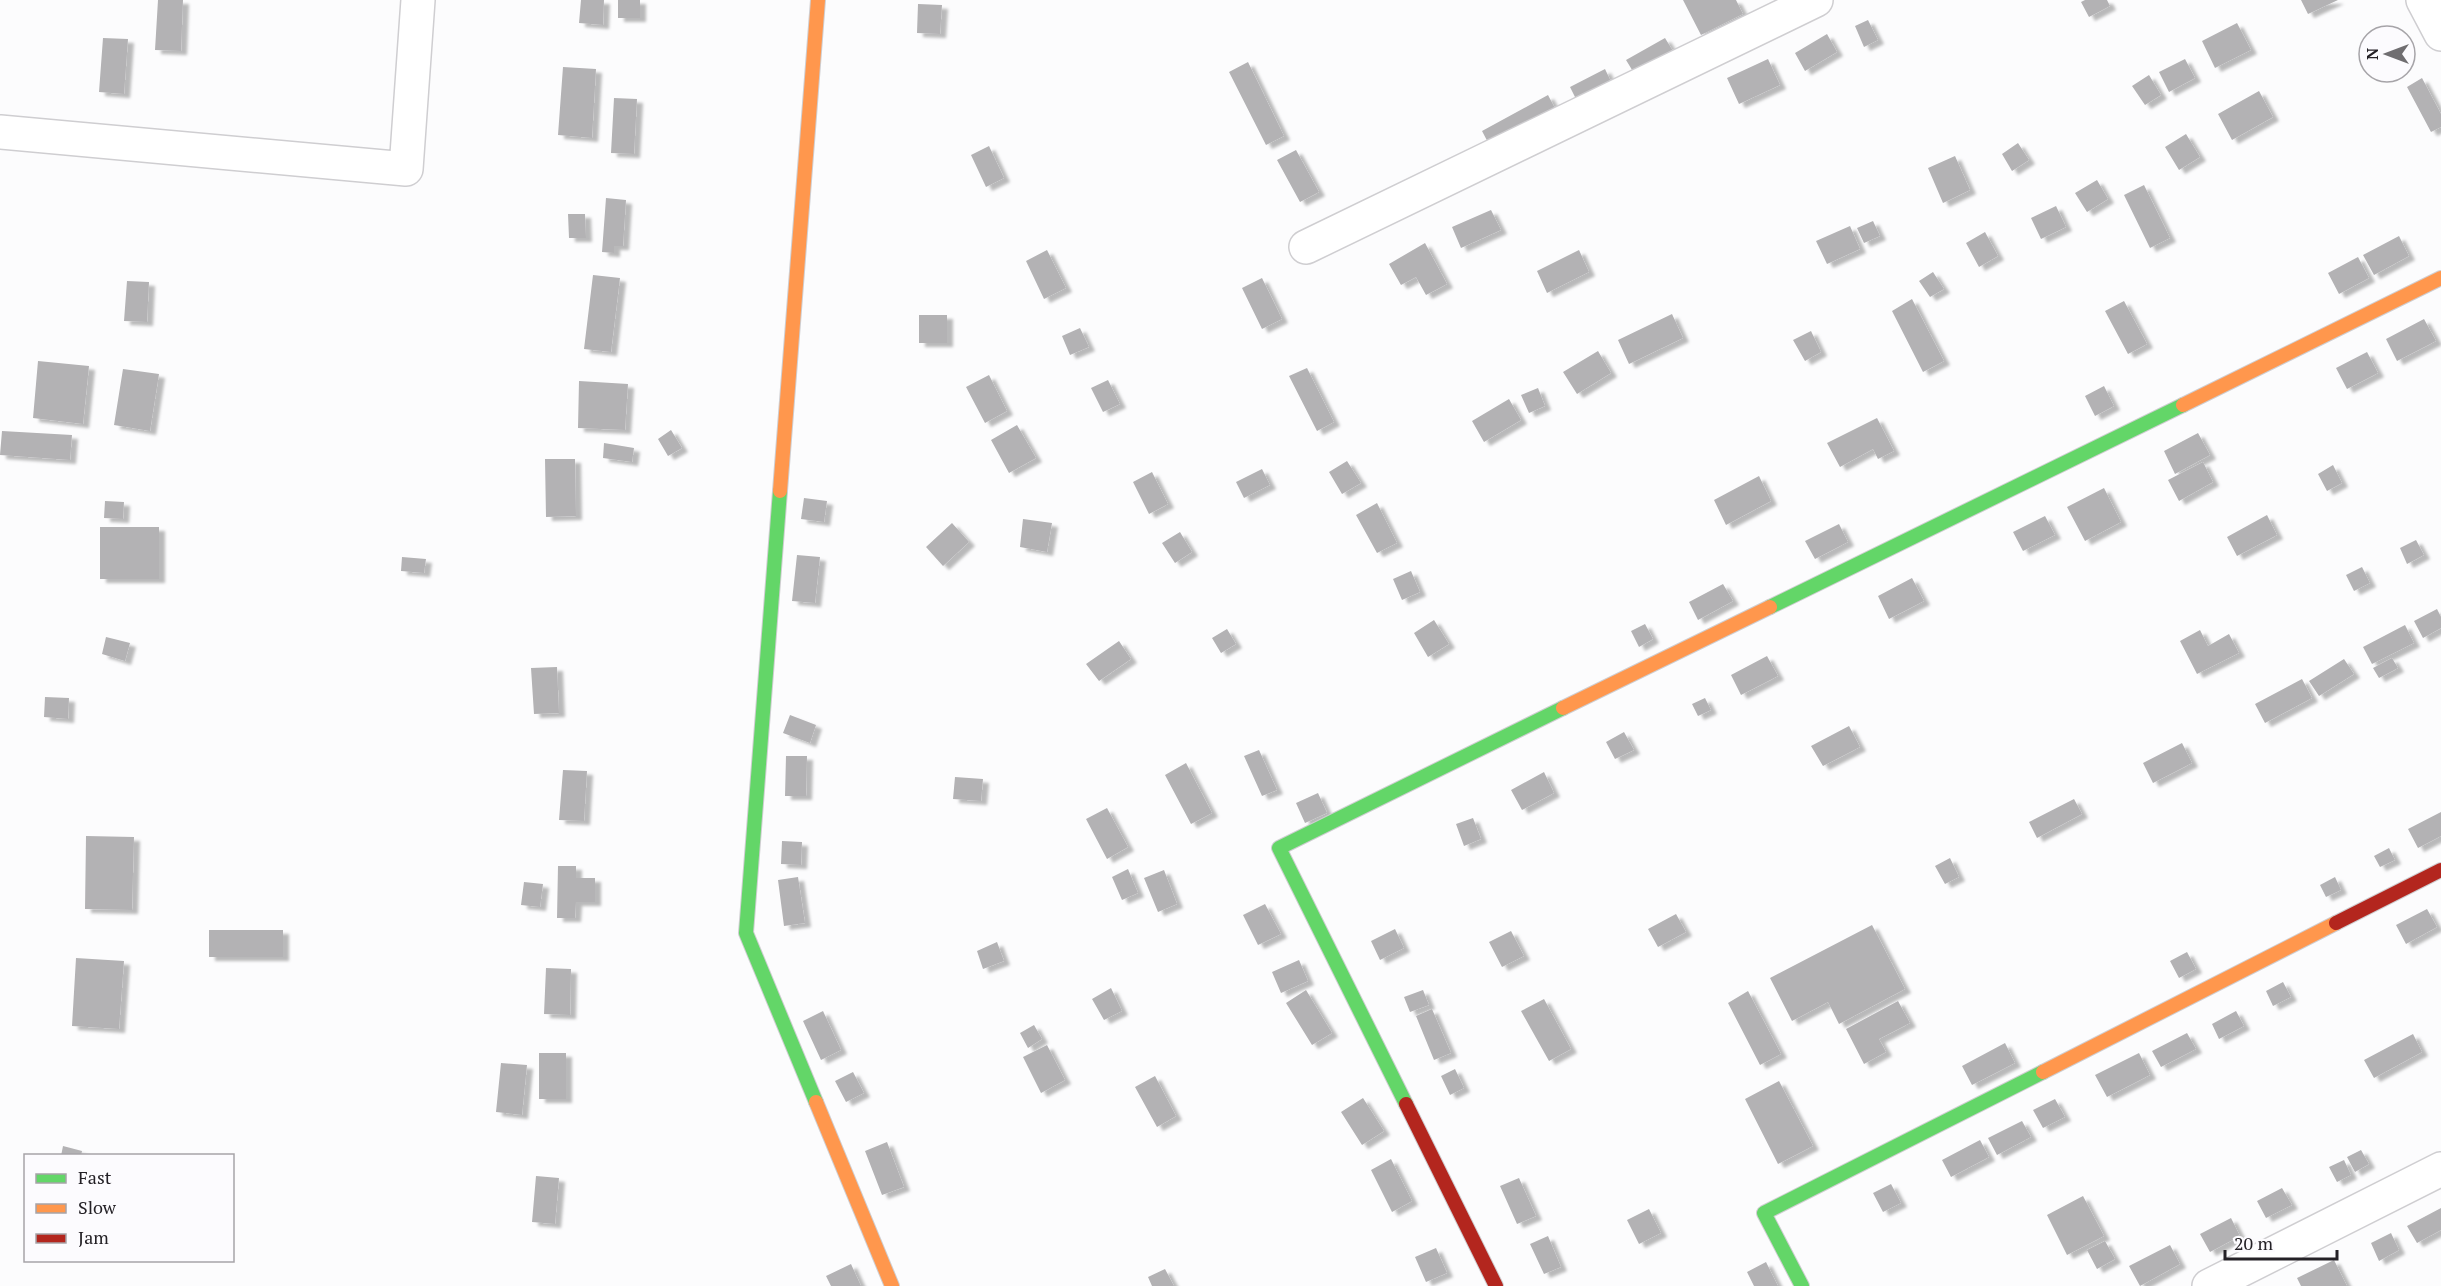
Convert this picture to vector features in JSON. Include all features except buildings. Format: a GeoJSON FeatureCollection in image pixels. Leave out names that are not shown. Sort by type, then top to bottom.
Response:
{"type":"FeatureCollection","features":[{"type":"Feature","properties":{"kind":"street"},"geometry":{"type":"LineString","coordinates":[[0,132],[406,169],[418,0]]}},
{"type":"Feature","properties":{"kind":"street"},"geometry":{"type":"LineString","coordinates":[[818,0],[746,933],[892,1286]]}},
{"type":"Feature","properties":{"kind":"street"},"geometry":{"type":"LineString","coordinates":[[1306,247],[1816,0]]}},
{"type":"Feature","properties":{"kind":"street"},"geometry":{"type":"LineString","coordinates":[[2423,0],[2441,33]]}},
{"type":"Feature","properties":{"kind":"street"},"geometry":{"type":"LineString","coordinates":[[1496,1286],[1279,848],[2441,278]]}},
{"type":"Feature","properties":{"kind":"street"},"geometry":{"type":"LineString","coordinates":[[1802,1286],[1764,1213],[2441,870]]}},
{"type":"Feature","properties":{"kind":"street"},"geometry":{"type":"LineString","coordinates":[[2210,1286],[2441,1169]]}},
{"type":"Feature","properties":{"kind":"traffic: fast"},"geometry":{"type":"LineString","coordinates":[[1770,607],[2183,405]]}},
{"type":"Feature","properties":{"kind":"traffic: fast"},"geometry":{"type":"LineString","coordinates":[[780,491],[746,933],[816,1102]]}},
{"type":"Feature","properties":{"kind":"traffic: fast"},"geometry":{"type":"LineString","coordinates":[[1406,1104],[1279,848],[1563,708]]}},
{"type":"Feature","properties":{"kind":"traffic: fast"},"geometry":{"type":"LineString","coordinates":[[1802,1286],[1764,1213],[2043,1072]]}},
{"type":"Feature","properties":{"kind":"traffic: slow"},"geometry":{"type":"LineString","coordinates":[[780,491],[818,0]]}},
{"type":"Feature","properties":{"kind":"traffic: slow"},"geometry":{"type":"LineString","coordinates":[[2183,405],[2441,278]]}},
{"type":"Feature","properties":{"kind":"traffic: slow"},"geometry":{"type":"LineString","coordinates":[[1563,708],[1770,607]]}},
{"type":"Feature","properties":{"kind":"traffic: slow"},"geometry":{"type":"LineString","coordinates":[[2043,1072],[2336,923]]}},
{"type":"Feature","properties":{"kind":"traffic: slow"},"geometry":{"type":"LineString","coordinates":[[816,1102],[892,1286]]}},
{"type":"Feature","properties":{"kind":"traffic: jam"},"geometry":{"type":"LineString","coordinates":[[2336,923],[2441,870]]}},
{"type":"Feature","properties":{"kind":"traffic: jam"},"geometry":{"type":"LineString","coordinates":[[1406,1104],[1496,1286]]}}]}
